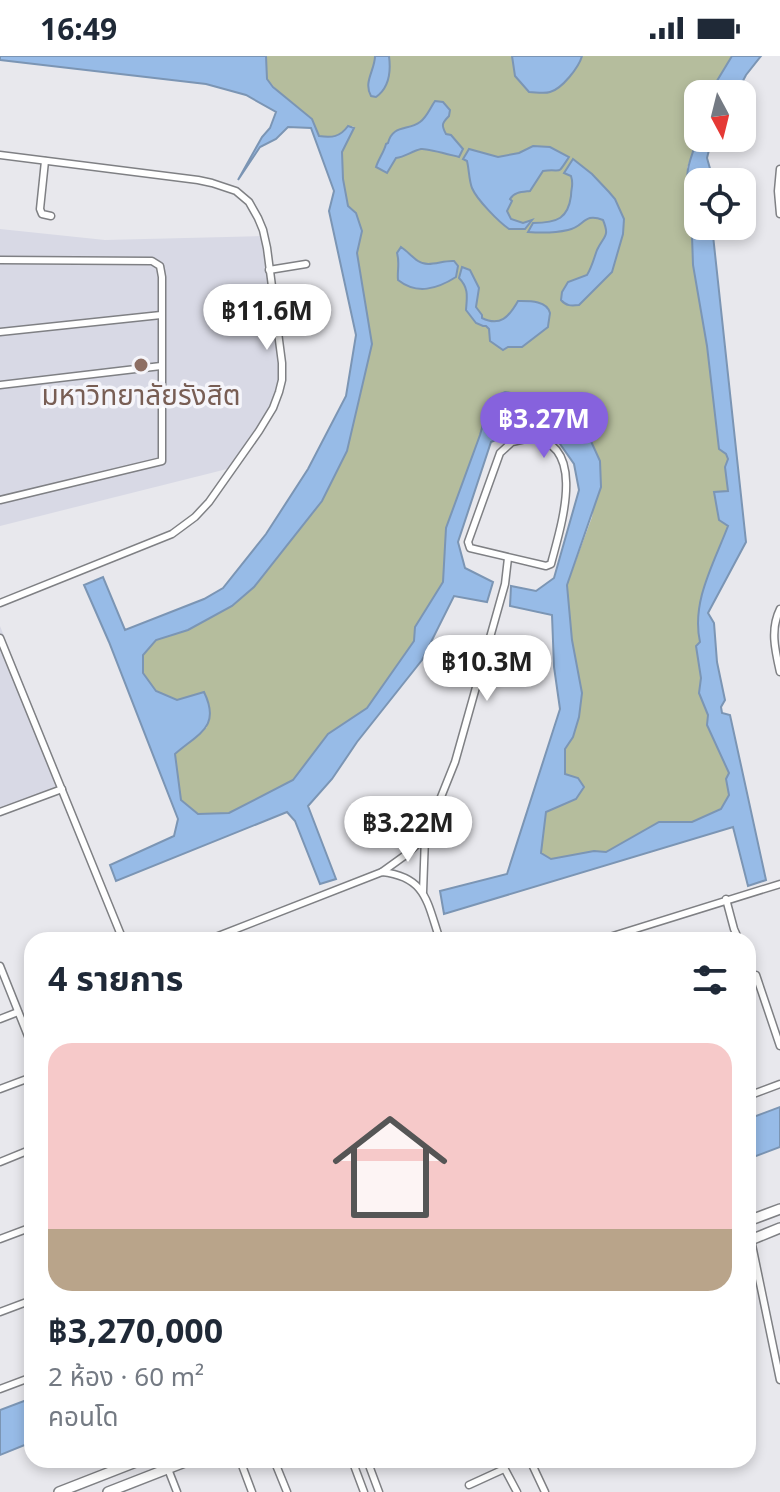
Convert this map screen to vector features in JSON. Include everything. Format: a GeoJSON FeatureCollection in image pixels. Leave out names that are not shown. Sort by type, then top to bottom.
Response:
{"type":"FeatureCollection","features":[{"type":"Feature","properties":{"kind":"main road"},"geometry":{"type":"LineString","coordinates":[[756,1218],[780,1209]]}},
{"type":"Feature","properties":{"kind":"main road"},"geometry":{"type":"LineString","coordinates":[[756,1237],[780,1228]]}},
{"type":"Feature","properties":{"kind":"main road"},"geometry":{"type":"LineString","coordinates":[[59,1492],[120,1468]]}},
{"type":"Feature","properties":{"kind":"main road"},"geometry":{"type":"LineString","coordinates":[[108,1492],[168,1469]]}},
{"type":"Feature","properties":{"kind":"street"},"geometry":{"type":"LineString","coordinates":[[0,155],[198,180],[236,191],[249,202],[263,230],[282,354],[282,380],[273,408],[209,502],[195,517],[172,534],[0,603]]}},
{"type":"Feature","properties":{"kind":"street"},"geometry":{"type":"LineString","coordinates":[[45,161],[40,209],[42,214],[51,216]]}},
{"type":"Feature","properties":{"kind":"street"},"geometry":{"type":"LineString","coordinates":[[780,169],[780,214]]}},
{"type":"Feature","properties":{"kind":"street"},"geometry":{"type":"LineString","coordinates":[[0,260],[152,261],[160,266],[162,461],[0,500]]}},
{"type":"Feature","properties":{"kind":"street"},"geometry":{"type":"LineString","coordinates":[[269,270],[306,264]]}},
{"type":"Feature","properties":{"kind":"street"},"geometry":{"type":"LineString","coordinates":[[0,332],[161,315]]}},
{"type":"Feature","properties":{"kind":"street"},"geometry":{"type":"LineString","coordinates":[[0,385],[161,366]]}},
{"type":"Feature","properties":{"kind":"street"},"geometry":{"type":"LineString","coordinates":[[538,438],[557,451],[564,465],[563,517],[551,564],[542,566],[508,558],[470,548],[468,542],[500,453],[512,442],[538,438]]}},
{"type":"Feature","properties":{"kind":"street"},"geometry":{"type":"LineString","coordinates":[[437,932],[423,892],[425,837],[455,762],[505,584],[508,558]]}},
{"type":"Feature","properties":{"kind":"street"},"geometry":{"type":"LineString","coordinates":[[780,609],[774,625],[780,672]]}},
{"type":"Feature","properties":{"kind":"street"},"geometry":{"type":"LineString","coordinates":[[0,638],[120,932]]}},
{"type":"Feature","properties":{"kind":"street"},"geometry":{"type":"LineString","coordinates":[[0,812],[62,789]]}},
{"type":"Feature","properties":{"kind":"street"},"geometry":{"type":"LineString","coordinates":[[228,932],[382,872],[425,837]]}},
{"type":"Feature","properties":{"kind":"street"},"geometry":{"type":"LineString","coordinates":[[382,872],[404,876],[423,892]]}},
{"type":"Feature","properties":{"kind":"street"},"geometry":{"type":"LineString","coordinates":[[625,932],[780,884]]}},
{"type":"Feature","properties":{"kind":"street"},"geometry":{"type":"LineString","coordinates":[[726,899],[735,932]]}},
{"type":"Feature","properties":{"kind":"street"},"geometry":{"type":"LineString","coordinates":[[0,966],[24,1027]]}},
{"type":"Feature","properties":{"kind":"street"},"geometry":{"type":"LineString","coordinates":[[756,975],[780,1046]]}},
{"type":"Feature","properties":{"kind":"street"},"geometry":{"type":"LineString","coordinates":[[0,1019],[18,1012]]}},
{"type":"Feature","properties":{"kind":"street"},"geometry":{"type":"LineString","coordinates":[[0,1089],[24,1080]]}},
{"type":"Feature","properties":{"kind":"street"},"geometry":{"type":"LineString","coordinates":[[756,1093],[780,1084]]}},
{"type":"Feature","properties":{"kind":"street"},"geometry":{"type":"LineString","coordinates":[[0,1162],[24,1152]]}},
{"type":"Feature","properties":{"kind":"street"},"geometry":{"type":"LineString","coordinates":[[0,1239],[24,1230]]}},
{"type":"Feature","properties":{"kind":"street"},"geometry":{"type":"LineString","coordinates":[[756,1272],[780,1380]]}},
{"type":"Feature","properties":{"kind":"street"},"geometry":{"type":"LineString","coordinates":[[0,1312],[24,1303]]}},
{"type":"Feature","properties":{"kind":"street"},"geometry":{"type":"LineString","coordinates":[[0,1389],[24,1380]]}},
{"type":"Feature","properties":{"kind":"street"},"geometry":{"type":"LineString","coordinates":[[243,1468],[252,1492]]}},
{"type":"Feature","properties":{"kind":"street"},"geometry":{"type":"LineString","coordinates":[[277,1468],[287,1492]]}},
{"type":"Feature","properties":{"kind":"street"},"geometry":{"type":"LineString","coordinates":[[355,1468],[364,1492]]}},
{"type":"Feature","properties":{"kind":"street"},"geometry":{"type":"LineString","coordinates":[[370,1468],[379,1492]]}},
{"type":"Feature","properties":{"kind":"street"},"geometry":{"type":"LineString","coordinates":[[534,1468],[545,1492]]}},
{"type":"Feature","properties":{"kind":"street"},"geometry":{"type":"LineString","coordinates":[[168,1469],[177,1492]]}},
{"type":"Feature","properties":{"kind":"street"},"geometry":{"type":"LineString","coordinates":[[469,1485],[504,1469],[517,1492]]}},
{"type":"Feature","properties":{"kind":"shaded area","name":"มหาวิทยาลัยรังสิต"},"geometry":{"type":"Polygon","coordinates":[[[0,229],[105,240],[266,236],[283,380],[274,409],[239,466],[0,526],[0,229]]]}},
{"type":"Feature","properties":{"kind":"shaded area"},"geometry":{"type":"Polygon","coordinates":[[[0,626],[65,787],[0,810],[0,626]]]}},
{"type":"Feature","properties":{"kind":"green space"},"geometry":{"type":"Polygon","coordinates":[[[266,56],[732,56],[717,80],[684,80],[684,152],[693,152],[687,168],[684,168],[684,240],[692,240],[693,265],[707,346],[719,449],[728,459],[725,467],[729,491],[714,493],[729,526],[701,597],[700,642],[696,647],[701,678],[699,693],[708,715],[707,725],[729,773],[729,795],[721,809],[693,822],[659,822],[606,852],[594,851],[551,859],[541,853],[546,812],[576,799],[565,775],[565,748],[573,737],[582,693],[572,640],[567,585],[592,517],[600,461],[490,399],[446,528],[443,582],[415,627],[414,641],[367,708],[328,734],[293,780],[229,813],[198,814],[181,800],[175,754],[207,727],[177,700],[156,691],[143,673],[143,655],[156,640],[188,630],[232,606],[254,587],[347,451],[372,345],[357,253],[362,231],[356,213],[348,206],[343,179],[342,152],[354,128],[333,136],[319,136],[267,79],[266,56]]]}},
{"type":"Feature","properties":{"kind":"water"},"geometry":{"type":"Polygon","coordinates":[[[0,56],[266,56],[267,79],[312,119],[319,136],[335,136],[348,126],[354,128],[342,152],[343,179],[348,206],[356,213],[362,231],[357,253],[372,344],[347,451],[322,501],[254,587],[232,606],[188,630],[156,640],[143,655],[143,673],[156,691],[177,700],[204,692],[209,704],[209,721],[205,728],[175,754],[181,800],[198,814],[229,813],[293,780],[328,734],[367,708],[414,641],[415,627],[443,582],[446,528],[490,399],[505,392],[574,404],[600,461],[601,487],[567,585],[572,640],[582,693],[573,737],[565,749],[565,774],[578,778],[584,787],[576,799],[546,812],[541,853],[551,859],[594,851],[606,852],[659,822],[692,822],[721,809],[729,795],[726,779],[729,773],[707,725],[708,715],[699,693],[701,678],[696,646],[700,642],[701,597],[728,526],[719,520],[714,492],[728,491],[725,467],[728,459],[719,449],[707,346],[693,265],[692,240],[714,240],[746,542],[708,613],[714,623],[717,662],[725,700],[722,713],[730,715],[766,880],[748,886],[733,827],[444,914],[440,891],[507,874],[560,709],[554,667],[552,615],[510,606],[511,586],[536,591],[554,578],[579,490],[574,464],[560,444],[540,430],[516,431],[491,442],[458,542],[465,568],[493,582],[487,602],[454,596],[422,660],[308,806],[336,879],[320,884],[295,821],[287,812],[116,881],[110,865],[174,836],[178,819],[84,585],[103,577],[125,630],[204,599],[223,588],[266,534],[308,469],[346,396],[356,335],[329,211],[334,191],[311,128],[288,127],[276,139],[260,147],[238,180],[270,128],[276,112],[246,95],[206,84],[0,60],[0,56]]]}},
{"type":"Feature","properties":{"kind":"water"},"geometry":{"type":"Polygon","coordinates":[[[375,56],[389,56],[390,67],[387,84],[376,97],[371,96],[368,86],[375,56]]]}},
{"type":"Feature","properties":{"kind":"water"},"geometry":{"type":"Polygon","coordinates":[[[512,56],[582,56],[565,82],[555,90],[542,93],[529,92],[515,76],[512,56]]]}},
{"type":"Feature","properties":{"kind":"water"},"geometry":{"type":"Polygon","coordinates":[[[732,56],[761,56],[743,80],[717,80],[732,56]]]}},
{"type":"Feature","properties":{"kind":"water"},"geometry":{"type":"Polygon","coordinates":[[[435,101],[443,102],[450,110],[443,126],[446,134],[451,135],[463,149],[459,157],[421,149],[396,158],[387,173],[376,167],[393,133],[420,122],[435,101]]]}},
{"type":"Feature","properties":{"kind":"water"},"geometry":{"type":"Polygon","coordinates":[[[533,146],[550,147],[569,157],[559,170],[543,171],[530,191],[518,193],[510,199],[512,201],[507,211],[511,219],[523,223],[532,220],[525,229],[509,229],[475,193],[467,161],[463,159],[469,149],[498,157],[519,153],[533,146]]]}},
{"type":"Feature","properties":{"kind":"water"},"geometry":{"type":"Polygon","coordinates":[[[693,152],[708,152],[710,168],[688,168],[693,152]]]}},
{"type":"Feature","properties":{"kind":"water"},"geometry":{"type":"Polygon","coordinates":[[[573,159],[615,199],[624,219],[612,272],[579,305],[561,300],[562,292],[568,282],[589,272],[606,233],[603,220],[591,218],[563,231],[528,232],[533,223],[555,220],[567,210],[572,182],[571,176],[564,173],[573,159]]]}},
{"type":"Feature","properties":{"kind":"water"},"geometry":{"type":"Polygon","coordinates":[[[401,247],[422,263],[454,261],[458,266],[456,277],[427,289],[405,285],[398,280],[397,253],[401,247]]]}},
{"type":"Feature","properties":{"kind":"water"},"geometry":{"type":"Polygon","coordinates":[[[462,267],[470,270],[479,288],[476,307],[482,318],[499,321],[511,312],[518,301],[532,301],[548,309],[548,327],[522,347],[503,350],[490,341],[489,329],[476,323],[466,310],[466,289],[459,278],[462,267]]]}},
{"type":"Feature","properties":{"kind":"water"},"geometry":{"type":"Polygon","coordinates":[[[780,1107],[780,1147],[756,1156],[756,1116],[780,1107]]]}},
{"type":"Feature","properties":{"kind":"water"},"geometry":{"type":"Polygon","coordinates":[[[24,1401],[24,1445],[0,1455],[0,1410],[24,1401]]]}},
{"type":"Feature","properties":{"kind":"place","name":"มหาวิทยาลัยรังสิต"},"geometry":{"type":"Point","coordinates":[141,365]}}]}
